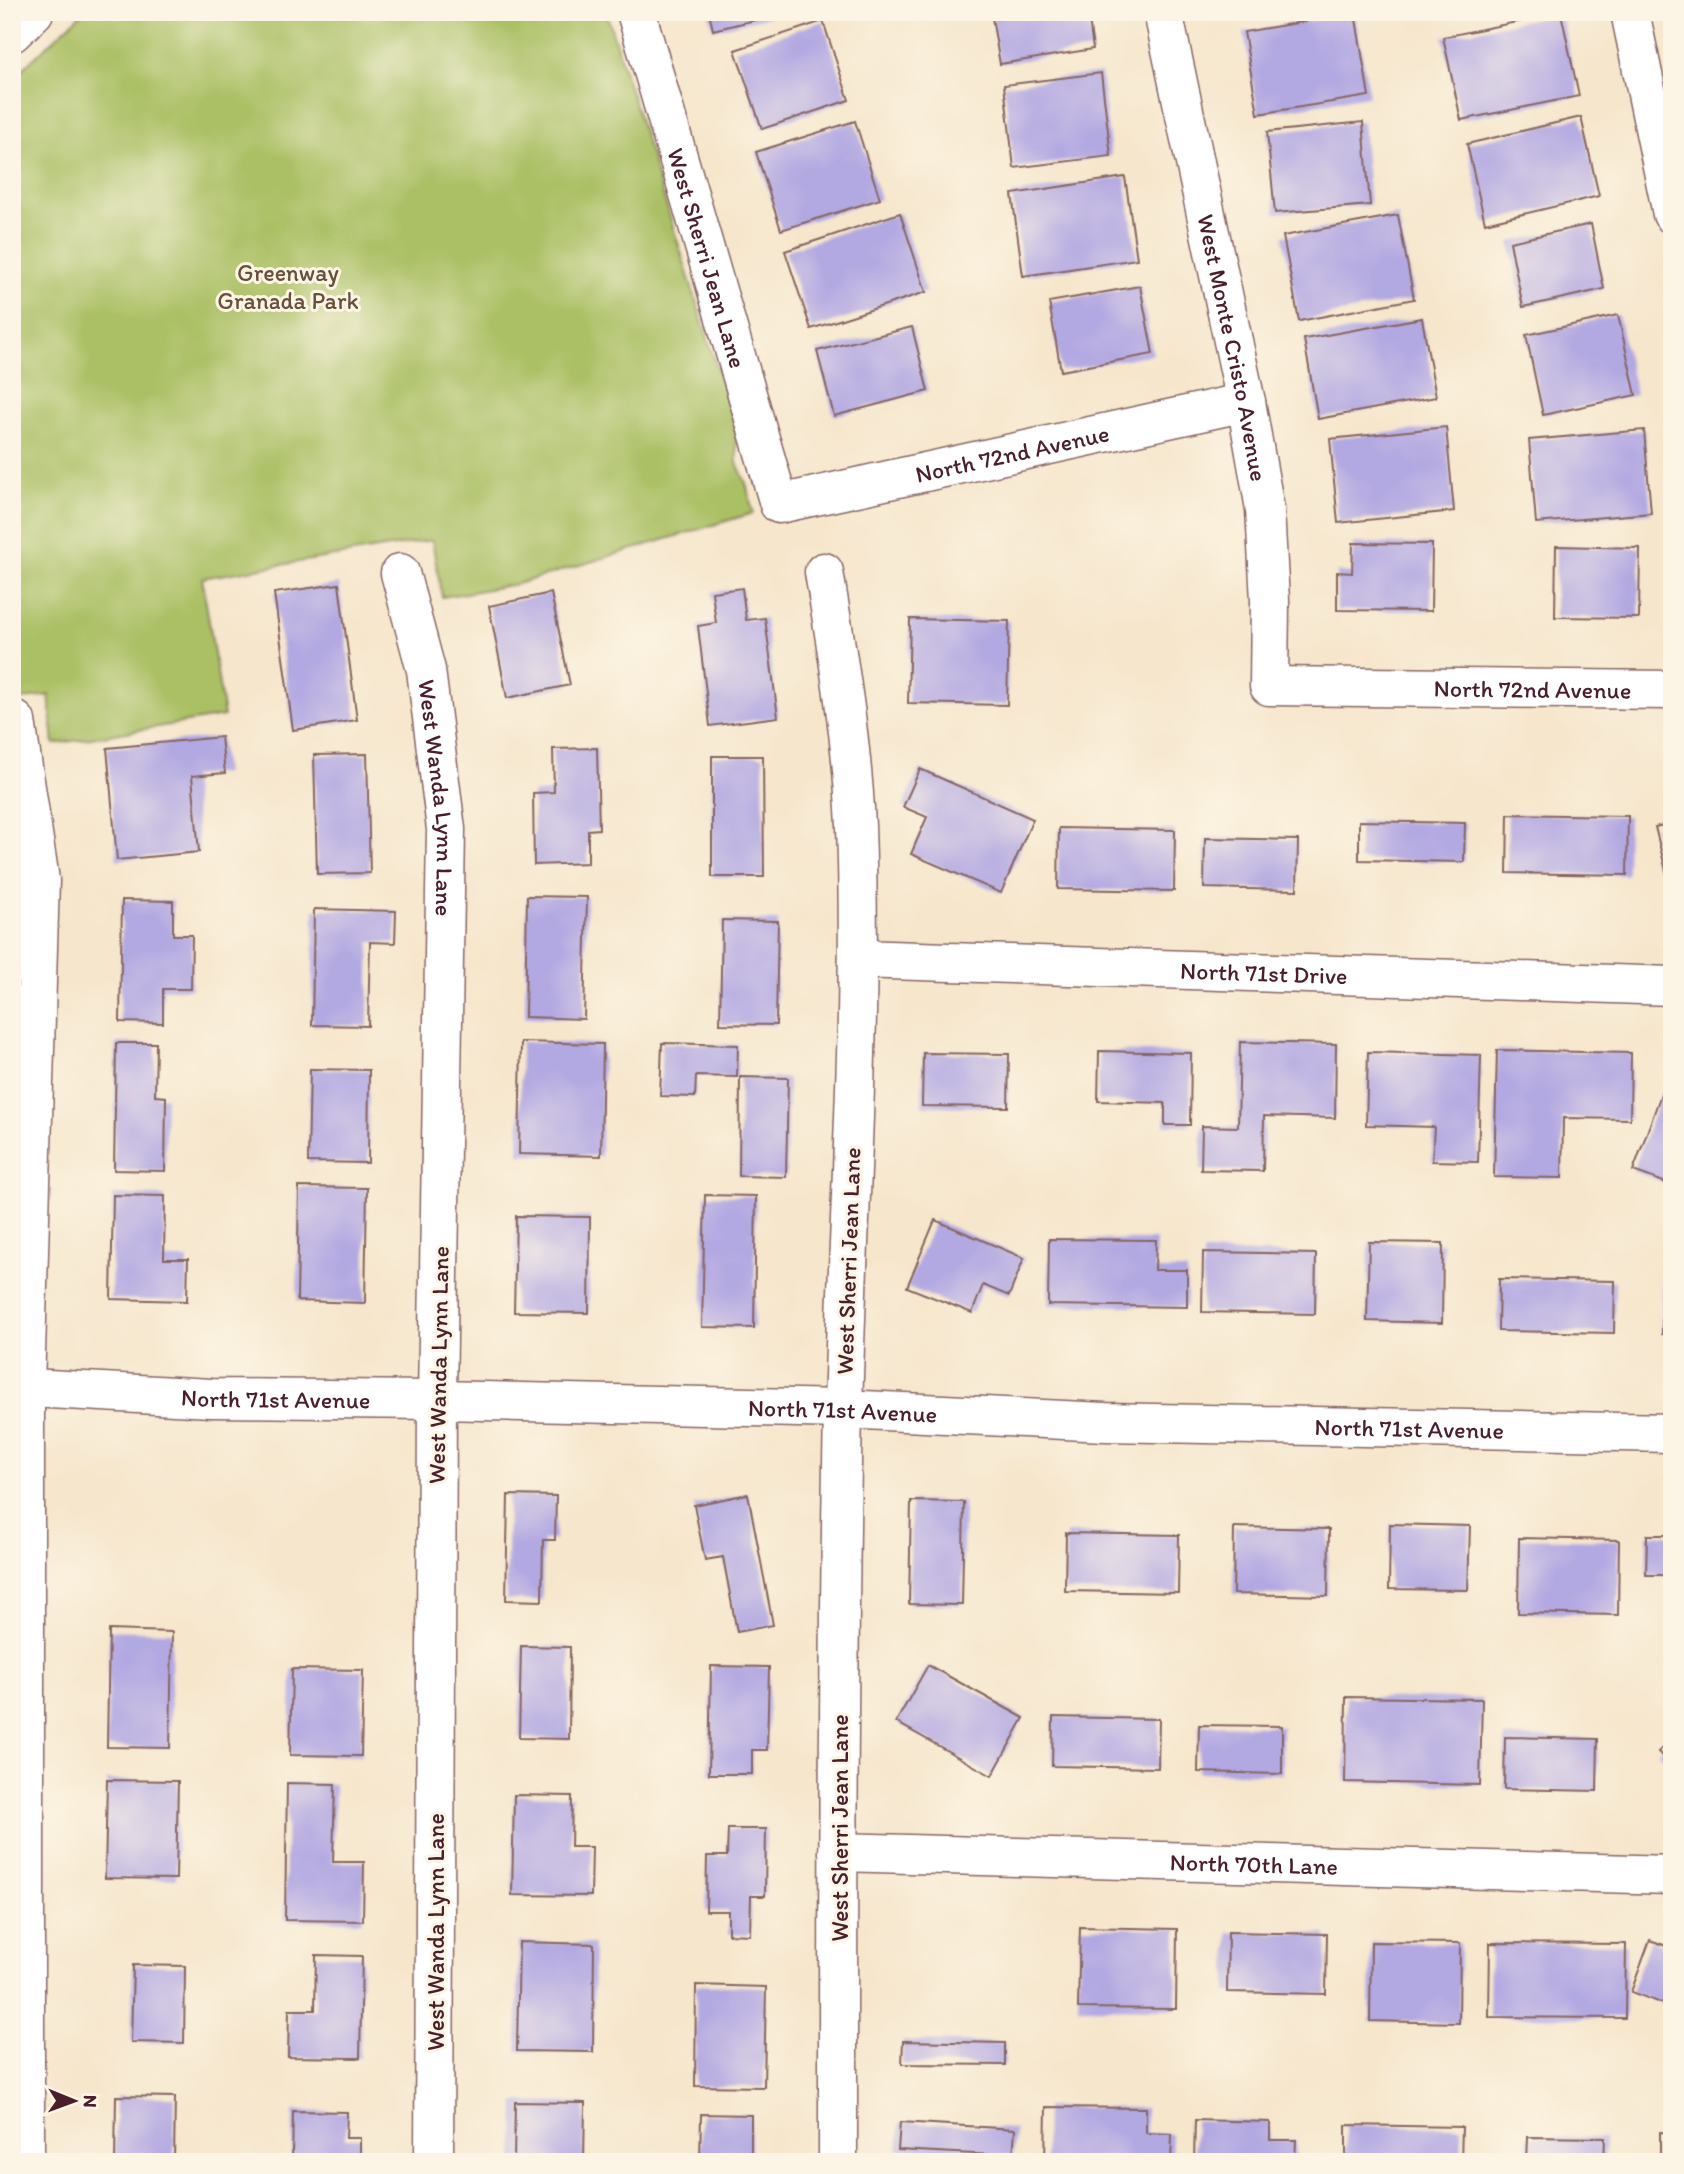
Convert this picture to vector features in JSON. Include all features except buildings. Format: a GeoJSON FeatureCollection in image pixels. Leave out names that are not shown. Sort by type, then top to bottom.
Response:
{"type":"FeatureCollection","features":[{"type":"Feature","properties":{"kind":"street"},"geometry":{"type":"LineString","coordinates":[[12,33],[34,12]]}},
{"type":"Feature","properties":{"kind":"street","name":"West Sherri Jean Lane"},"geometry":{"type":"LineString","coordinates":[[636,12],[779,504]]}},
{"type":"Feature","properties":{"kind":"street","name":"West Monte Cristo Avenue"},"geometry":{"type":"LineString","coordinates":[[1163,12],[1246,402],[1265,509],[1270,601],[1269,686]]}},
{"type":"Feature","properties":{"kind":"street"},"geometry":{"type":"LineString","coordinates":[[1630,12],[1672,214]]}},
{"type":"Feature","properties":{"kind":"street","name":"North 72nd Avenue"},"geometry":{"type":"LineString","coordinates":[[779,504],[1246,402]]}},
{"type":"Feature","properties":{"kind":"street","name":"West Sherri Jean Lane"},"geometry":{"type":"LineString","coordinates":[[824,572],[842,687],[856,823],[858,959],[844,1409],[838,1852],[838,2162]]}},
{"type":"Feature","properties":{"kind":"street","name":"West Wanda Lynn Lane"},"geometry":{"type":"LineString","coordinates":[[400,573],[426,670],[446,829],[437,1400],[434,2162]]}},
{"type":"Feature","properties":{"kind":"street","name":"North 72nd Avenue"},"geometry":{"type":"LineString","coordinates":[[1269,686],[1672,690]]}},
{"type":"Feature","properties":{"kind":"street"},"geometry":{"type":"LineString","coordinates":[[16,721],[40,880],[19,1387],[25,2162]]}},
{"type":"Feature","properties":{"kind":"street","name":"North 71st Drive"},"geometry":{"type":"LineString","coordinates":[[858,959],[1672,986]]}},
{"type":"Feature","properties":{"kind":"street","name":"North 71st Avenue"},"geometry":{"type":"LineString","coordinates":[[19,1387],[211,1398],[844,1409],[1105,1422],[1672,1433]]}},
{"type":"Feature","properties":{"kind":"street","name":"North 70th Lane"},"geometry":{"type":"LineString","coordinates":[[838,1852],[1672,1875]]}},
{"type":"Feature","properties":{"kind":"green space","name":"Greenway Granada Park"},"geometry":{"type":"Polygon","coordinates":[[[83,12],[606,12],[736,429],[737,463],[746,483],[753,513],[517,584],[442,597],[432,540],[202,578],[224,716],[54,744],[49,695],[12,701],[12,79],[83,12]]]}}]}
